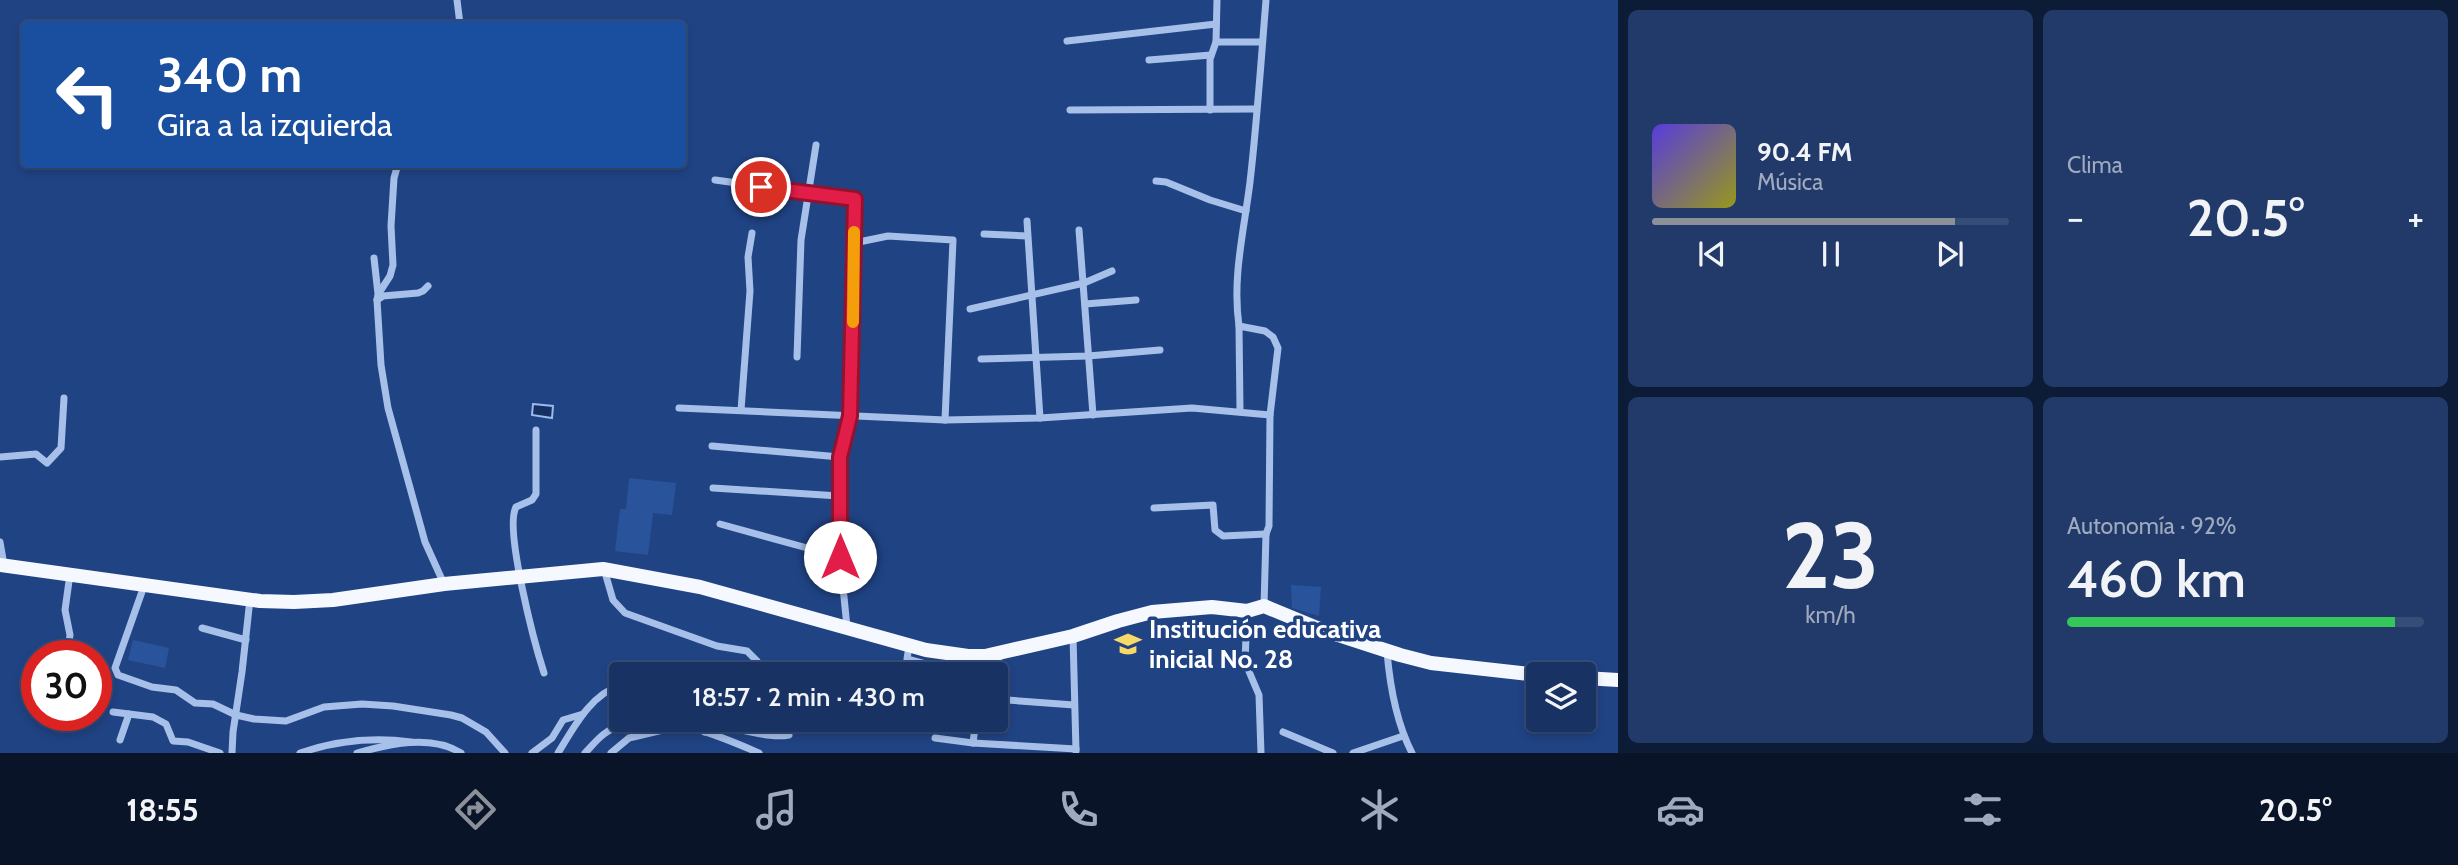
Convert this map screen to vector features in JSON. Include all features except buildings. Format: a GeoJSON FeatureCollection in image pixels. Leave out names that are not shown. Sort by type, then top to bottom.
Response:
{"type":"FeatureCollection","features":[{"type":"Feature","properties":{"kind":"highway"},"geometry":{"type":"LineString","coordinates":[[2,565],[144,586],[295,602],[603,569],[700,587],[909,645],[968,656],[1001,653],[1073,636],[1152,612],[1212,607],[1247,611],[1264,606],[1387,652],[1431,663],[1526,674]]}},
{"type":"Feature","properties":{"kind":"highway"},"geometry":{"type":"LineString","coordinates":[[1596,679],[1618,680]]}},
{"type":"Feature","properties":{"kind":"street"},"geometry":{"type":"LineString","coordinates":[[457,0],[460,21]]}},
{"type":"Feature","properties":{"kind":"street"},"geometry":{"type":"LineString","coordinates":[[1210,110],[1211,55],[1216,42],[1217,0]]}},
{"type":"Feature","properties":{"kind":"street"},"geometry":{"type":"LineString","coordinates":[[1240,411],[1237,273],[1246,211],[1266,0]]}},
{"type":"Feature","properties":{"kind":"street"},"geometry":{"type":"LineString","coordinates":[[1067,41],[1216,24]]}},
{"type":"Feature","properties":{"kind":"street"},"geometry":{"type":"LineString","coordinates":[[1216,42],[1262,42]]}},
{"type":"Feature","properties":{"kind":"street"},"geometry":{"type":"LineString","coordinates":[[1149,60],[1211,55]]}},
{"type":"Feature","properties":{"kind":"street"},"geometry":{"type":"LineString","coordinates":[[1070,110],[1256,109]]}},
{"type":"Feature","properties":{"kind":"street"},"geometry":{"type":"LineString","coordinates":[[797,357],[801,240],[816,145]]}},
{"type":"Feature","properties":{"kind":"street"},"geometry":{"type":"LineString","coordinates":[[377,297],[390,276],[393,265],[391,226],[397,168]]}},
{"type":"Feature","properties":{"kind":"street"},"geometry":{"type":"LineString","coordinates":[[715,180],[855,199],[850,416],[840,457],[839,496],[840,557],[847,627]]}},
{"type":"Feature","properties":{"kind":"street"},"geometry":{"type":"LineString","coordinates":[[1156,181],[1166,182],[1246,211]]}},
{"type":"Feature","properties":{"kind":"street"},"geometry":{"type":"LineString","coordinates":[[1027,222],[1040,418]]}},
{"type":"Feature","properties":{"kind":"street"},"geometry":{"type":"LineString","coordinates":[[1079,230],[1093,415]]}},
{"type":"Feature","properties":{"kind":"street"},"geometry":{"type":"LineString","coordinates":[[741,411],[750,291],[748,257],[752,233]]}},
{"type":"Feature","properties":{"kind":"street"},"geometry":{"type":"LineString","coordinates":[[984,234],[1027,236]]}},
{"type":"Feature","properties":{"kind":"street"},"geometry":{"type":"LineString","coordinates":[[854,243],[888,236],[953,240],[945,420]]}},
{"type":"Feature","properties":{"kind":"street"},"geometry":{"type":"LineString","coordinates":[[374,258],[381,365],[388,408],[425,542],[444,584]]}},
{"type":"Feature","properties":{"kind":"street"},"geometry":{"type":"LineString","coordinates":[[970,309],[1084,283],[1112,271]]}},
{"type":"Feature","properties":{"kind":"street"},"geometry":{"type":"LineString","coordinates":[[377,297],[418,293],[428,286]]}},
{"type":"Feature","properties":{"kind":"street"},"geometry":{"type":"LineString","coordinates":[[1085,304],[1136,300]]}},
{"type":"Feature","properties":{"kind":"street"},"geometry":{"type":"LineString","coordinates":[[1239,326],[1265,331],[1273,337],[1278,348],[1270,415],[1269,526],[1266,534],[1264,606]]}},
{"type":"Feature","properties":{"kind":"street"},"geometry":{"type":"LineString","coordinates":[[981,359],[1088,356],[1160,350]]}},
{"type":"Feature","properties":{"kind":"street"},"geometry":{"type":"LineString","coordinates":[[0,457],[36,454],[47,463],[61,448],[64,398]]}},
{"type":"Feature","properties":{"kind":"street"},"geometry":{"type":"LineString","coordinates":[[679,408],[945,420],[1040,418],[1192,408],[1270,415]]}},
{"type":"Feature","properties":{"kind":"street"},"geometry":{"type":"LineString","coordinates":[[536,430],[536,495],[532,500],[516,507],[513,514],[516,560],[528,618],[544,673]]}},
{"type":"Feature","properties":{"kind":"street"},"geometry":{"type":"LineString","coordinates":[[712,446],[840,457]]}},
{"type":"Feature","properties":{"kind":"street"},"geometry":{"type":"LineString","coordinates":[[713,488],[839,496]]}},
{"type":"Feature","properties":{"kind":"street"},"geometry":{"type":"LineString","coordinates":[[1154,508],[1213,505],[1215,530],[1223,536],[1266,534]]}},
{"type":"Feature","properties":{"kind":"street"},"geometry":{"type":"LineString","coordinates":[[720,524],[840,557]]}},
{"type":"Feature","properties":{"kind":"street"},"geometry":{"type":"LineString","coordinates":[[0,542],[2,565]]}},
{"type":"Feature","properties":{"kind":"street"},"geometry":{"type":"LineString","coordinates":[[603,569],[613,600],[625,613],[717,646],[747,651],[756,662]]}},
{"type":"Feature","properties":{"kind":"street"},"geometry":{"type":"LineString","coordinates":[[69,640],[65,610],[70,574]]}},
{"type":"Feature","properties":{"kind":"street"},"geometry":{"type":"LineString","coordinates":[[144,586],[115,671],[118,676],[152,687],[176,690],[195,703],[213,704],[236,715],[254,719],[286,721],[324,707],[362,704],[393,706],[462,718],[486,732],[505,753]]}},
{"type":"Feature","properties":{"kind":"street"},"geometry":{"type":"LineString","coordinates":[[232,753],[250,598]]}},
{"type":"Feature","properties":{"kind":"street"},"geometry":{"type":"LineString","coordinates":[[1247,611],[1245,662],[1259,695],[1261,753]]}},
{"type":"Feature","properties":{"kind":"street"},"geometry":{"type":"LineString","coordinates":[[202,628],[246,640]]}},
{"type":"Feature","properties":{"kind":"street"},"geometry":{"type":"LineString","coordinates":[[935,738],[1076,751],[1073,636]]}},
{"type":"Feature","properties":{"kind":"street"},"geometry":{"type":"LineString","coordinates":[[909,645],[907,659],[918,662]]}},
{"type":"Feature","properties":{"kind":"street"},"geometry":{"type":"LineString","coordinates":[[1387,652],[1389,680],[1403,736],[1412,753]]}},
{"type":"Feature","properties":{"kind":"street"},"geometry":{"type":"LineString","coordinates":[[998,662],[1001,653]]}},
{"type":"Feature","properties":{"kind":"street"},"geometry":{"type":"LineString","coordinates":[[558,753],[594,701],[609,689]]}},
{"type":"Feature","properties":{"kind":"street"},"geometry":{"type":"LineString","coordinates":[[1008,700],[1074,705]]}},
{"type":"Feature","properties":{"kind":"street"},"geometry":{"type":"LineString","coordinates":[[113,712],[153,717],[166,724],[173,741],[188,742],[220,753]]}},
{"type":"Feature","properties":{"kind":"street"},"geometry":{"type":"LineString","coordinates":[[120,740],[130,714]]}},
{"type":"Feature","properties":{"kind":"street"},"geometry":{"type":"LineString","coordinates":[[532,753],[551,738],[563,720],[584,714]]}},
{"type":"Feature","properties":{"kind":"street"},"geometry":{"type":"LineString","coordinates":[[585,753],[609,731]]}},
{"type":"Feature","properties":{"kind":"street"},"geometry":{"type":"LineString","coordinates":[[611,753],[629,738],[655,732]]}},
{"type":"Feature","properties":{"kind":"street"},"geometry":{"type":"LineString","coordinates":[[704,732],[759,753]]}},
{"type":"Feature","properties":{"kind":"street"},"geometry":{"type":"LineString","coordinates":[[743,732],[766,736],[789,735],[784,732]]}},
{"type":"Feature","properties":{"kind":"street"},"geometry":{"type":"LineString","coordinates":[[973,743],[974,732]]}},
{"type":"Feature","properties":{"kind":"street"},"geometry":{"type":"LineString","coordinates":[[1283,732],[1333,753]]}},
{"type":"Feature","properties":{"kind":"street"},"geometry":{"type":"LineString","coordinates":[[1353,753],[1403,736]]}},
{"type":"Feature","properties":{"kind":"street"},"geometry":{"type":"LineString","coordinates":[[300,753],[320,746],[387,739],[433,743],[452,747],[461,753]]}},
{"type":"Feature","properties":{"kind":"street"},"geometry":{"type":"LineString","coordinates":[[357,753],[411,742]]}},
{"type":"Feature","properties":{"kind":"shaded area"},"geometry":{"type":"Polygon","coordinates":[[[533,404],[553,406],[552,418],[532,415],[533,404]]]}},
{"type":"Feature","properties":{"kind":"shaded area"},"geometry":{"type":"Polygon","coordinates":[[[629,478],[676,483],[672,515],[653,513],[648,555],[615,551],[620,509],[626,509],[629,478]]]}},
{"type":"Feature","properties":{"kind":"shaded area"},"geometry":{"type":"Polygon","coordinates":[[[1291,585],[1321,587],[1319,616],[1292,608],[1291,585]]]}},
{"type":"Feature","properties":{"kind":"shaded area"},"geometry":{"type":"Polygon","coordinates":[[[133,640],[169,648],[165,668],[128,660],[133,640]]]}},
{"type":"Feature","properties":{"kind":"slow traffic"},"geometry":{"type":"LineString","coordinates":[[853,322],[854,232]]}},
{"type":"Feature","properties":{"kind":"place","name":"Institución educativa inicial No. 28"},"geometry":{"type":"Point","coordinates":[1128,644]}},
{"type":"Feature","properties":{"kind":"route"},"geometry":{"type":"LineString","coordinates":[[761,187],[855,199],[850,416],[840,457],[840,557]]}}]}
